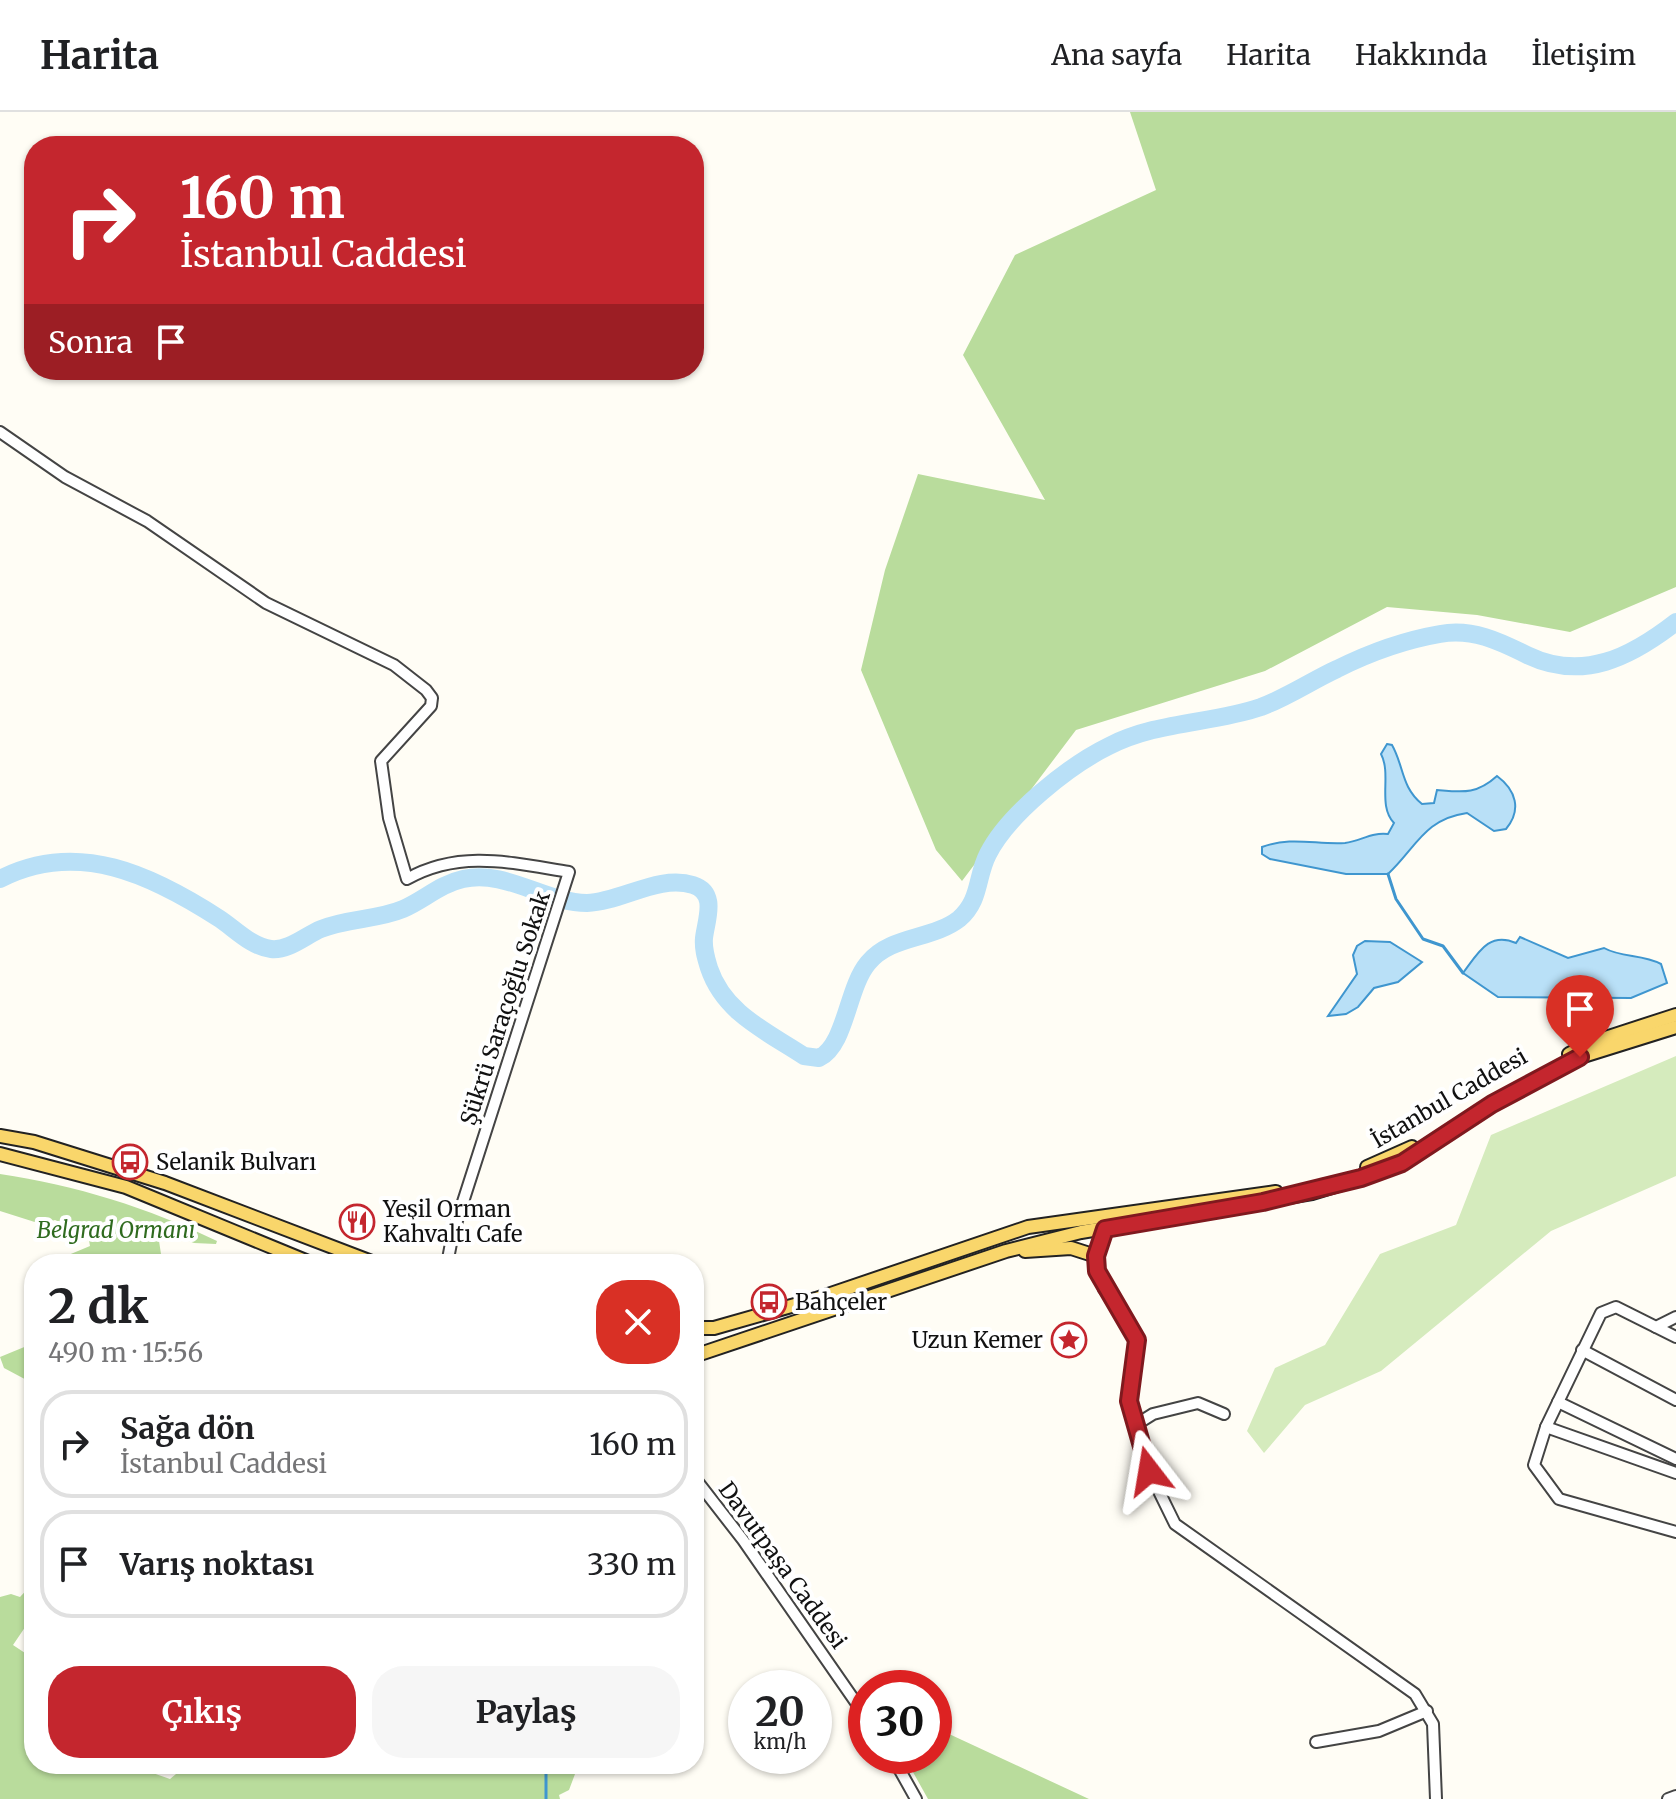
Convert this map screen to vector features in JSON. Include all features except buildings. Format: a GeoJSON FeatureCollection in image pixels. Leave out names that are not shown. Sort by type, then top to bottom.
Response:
{"type":"FeatureCollection","features":[{"type":"Feature","properties":{"kind":"main road","name":"İstanbul Caddesi"},"geometry":{"type":"LineString","coordinates":[[704,1328],[714,1328],[816,1299],[1028,1227],[1094,1215],[1211,1202],[1332,1181],[1400,1155],[1517,1082],[1593,1047],[1676,1015]]}},
{"type":"Feature","properties":{"kind":"main road","name":"İstanbul Caddesi"},"geometry":{"type":"LineString","coordinates":[[1006,1251],[1088,1231],[1298,1196],[1361,1178],[1402,1163],[1522,1087],[1593,1047],[1676,1027]]}},
{"type":"Feature","properties":{"kind":"main road"},"geometry":{"type":"LineString","coordinates":[[0,1136],[34,1142],[165,1183],[351,1254]]}},
{"type":"Feature","properties":{"kind":"main road"},"geometry":{"type":"LineString","coordinates":[[0,1154],[126,1187],[289,1254]]}},
{"type":"Feature","properties":{"kind":"main road"},"geometry":{"type":"LineString","coordinates":[[1094,1215],[1105,1229],[1096,1256]]}},
{"type":"Feature","properties":{"kind":"main road"},"geometry":{"type":"LineString","coordinates":[[1094,1215],[1088,1231],[1096,1256]]}},
{"type":"Feature","properties":{"kind":"main road"},"geometry":{"type":"LineString","coordinates":[[704,1353],[1006,1251],[1071,1248],[1096,1256]]}},
{"type":"Feature","properties":{"kind":"street","name":"Şükrü Saraçoğlu Sokak"},"geometry":{"type":"LineString","coordinates":[[0,432],[65,477],[147,521],[266,603],[394,665],[426,690],[432,698],[431,706],[381,761],[389,818],[407,879],[438,864],[477,858],[569,872],[453,1233],[449,1254]]}},
{"type":"Feature","properties":{"kind":"street"},"geometry":{"type":"LineString","coordinates":[[1096,1256],[1104,1289],[1123,1313],[1137,1340],[1129,1401],[1149,1471],[1175,1524],[1415,1694],[1433,1724],[1436,1799]]}},
{"type":"Feature","properties":{"kind":"street"},"geometry":{"type":"LineString","coordinates":[[1676,1337],[1616,1307],[1601,1313],[1546,1427],[1534,1465],[1559,1499],[1676,1532]]}},
{"type":"Feature","properties":{"kind":"street"},"geometry":{"type":"LineString","coordinates":[[1656,1327],[1676,1317]]}},
{"type":"Feature","properties":{"kind":"street"},"geometry":{"type":"LineString","coordinates":[[1582,1350],[1676,1400]]}},
{"type":"Feature","properties":{"kind":"street"},"geometry":{"type":"LineString","coordinates":[[1558,1402],[1676,1459]]}},
{"type":"Feature","properties":{"kind":"street"},"geometry":{"type":"LineString","coordinates":[[1137,1424],[1153,1414],[1198,1403],[1224,1414]]}},
{"type":"Feature","properties":{"kind":"street"},"geometry":{"type":"LineString","coordinates":[[1546,1427],[1676,1473]]}},
{"type":"Feature","properties":{"kind":"street","name":"Davutpaşa Caddesi"},"geometry":{"type":"LineString","coordinates":[[704,1490],[751,1551],[848,1691]]}},
{"type":"Feature","properties":{"kind":"street"},"geometry":{"type":"LineString","coordinates":[[1316,1742],[1379,1731],[1427,1711]]}},
{"type":"Feature","properties":{"kind":"street"},"geometry":{"type":"LineString","coordinates":[[902,1774],[916,1799]]}},
{"type":"Feature","properties":{"kind":"street"},"geometry":{"type":"LineString","coordinates":[[1668,1799],[1676,1796]]}},
{"type":"Feature","properties":{"kind":"green space"},"geometry":{"type":"Polygon","coordinates":[[[1130,112],[1676,112],[1676,587],[1570,632],[1477,615],[1387,607],[1265,671],[1076,730],[962,881],[936,850],[861,670],[885,570],[918,474],[1045,500],[963,355],[1015,255],[1156,190],[1130,112]]]}},
{"type":"Feature","properties":{"kind":"green space"},"geometry":{"type":"Polygon","coordinates":[[[1676,1056],[1676,1176],[1551,1231],[1381,1371],[1305,1405],[1264,1453],[1247,1431],[1275,1368],[1325,1345],[1380,1254],[1456,1225],[1491,1135],[1676,1056]]]}},
{"type":"Feature","properties":{"kind":"green space","name":"Belgrad Ormanı"},"geometry":{"type":"Polygon","coordinates":[[[0,1174],[56,1184],[111,1199],[217,1241],[216,1244],[194,1243],[168,1233],[159,1241],[161,1254],[71,1254],[90,1246],[88,1235],[55,1220],[41,1224],[0,1211],[0,1174]]]}},
{"type":"Feature","properties":{"kind":"green space"},"geometry":{"type":"Polygon","coordinates":[[[24,1347],[24,1379],[4,1368],[0,1357],[24,1347]]]}},
{"type":"Feature","properties":{"kind":"green space"},"geometry":{"type":"Polygon","coordinates":[[[24,1593],[24,1629],[13,1645],[24,1652],[24,1774],[156,1774],[170,1779],[176,1774],[575,1774],[569,1790],[559,1795],[560,1799],[0,1799],[0,1597],[11,1594],[20,1597],[24,1593]]]}},
{"type":"Feature","properties":{"kind":"green space"},"geometry":{"type":"Polygon","coordinates":[[[952,1735],[1089,1799],[928,1799],[914,1774],[952,1774],[952,1735]]]}},
{"type":"Feature","properties":{"kind":"water"},"geometry":{"type":"Polygon","coordinates":[[[1387,744],[1392,745],[1396,753],[1410,791],[1422,804],[1434,803],[1437,790],[1475,789],[1497,776],[1509,788],[1515,801],[1511,822],[1506,829],[1494,831],[1467,813],[1440,821],[1388,874],[1346,874],[1270,859],[1262,854],[1262,847],[1283,842],[1345,843],[1376,834],[1388,834],[1394,823],[1386,808],[1385,771],[1381,754],[1387,744]]]}},
{"type":"Feature","properties":{"kind":"water"},"geometry":{"type":"Polygon","coordinates":[[[1520,937],[1568,958],[1604,948],[1654,961],[1661,964],[1667,983],[1631,998],[1498,997],[1463,973],[1491,942],[1507,940],[1516,943],[1520,937]]]}},
{"type":"Feature","properties":{"kind":"water"},"geometry":{"type":"Polygon","coordinates":[[[1365,941],[1390,942],[1422,962],[1398,982],[1374,988],[1358,1007],[1346,1014],[1328,1016],[1357,974],[1353,955],[1357,946],[1365,941]]]}},
{"type":"Feature","properties":{"kind":"waterway"},"geometry":{"type":"LineString","coordinates":[[0,879],[29,867],[58,862],[86,862],[114,868],[168,889],[220,919],[250,941],[271,949],[291,945],[331,925],[403,909],[463,879],[479,877],[510,882],[556,898],[587,903],[667,883],[693,885],[706,894],[709,908],[704,950],[716,984],[725,997],[761,1029],[804,1056],[819,1058],[835,1041],[855,987],[868,963],[888,947],[937,931],[959,919],[975,896],[988,854],[997,839],[1041,792],[1093,754],[1146,732],[1261,707],[1400,643],[1452,633],[1474,634],[1548,663],[1587,666],[1624,655],[1676,622]]}},
{"type":"Feature","properties":{"kind":"waterway"},"geometry":{"type":"LineString","coordinates":[[1388,874],[1396,899],[1423,939],[1443,946],[1463,973]]}},
{"type":"Feature","properties":{"kind":"waterway"},"geometry":{"type":"LineString","coordinates":[[546,1774],[546,1799]]}},
{"type":"Feature","properties":{"kind":"place","name":"Selanik Bulvarı"},"geometry":{"type":"Point","coordinates":[130,1162]}},
{"type":"Feature","properties":{"kind":"place","name":"Yeşil Orman Kahvaltı Cafe"},"geometry":{"type":"Point","coordinates":[357,1222]}},
{"type":"Feature","properties":{"kind":"place","name":"Bahçeler"},"geometry":{"type":"Point","coordinates":[769,1302]}},
{"type":"Feature","properties":{"kind":"place","name":"Uzun Kemer"},"geometry":{"type":"Point","coordinates":[1069,1340]}},
{"type":"Feature","properties":{"kind":"route"},"geometry":{"type":"LineString","coordinates":[[1149,1471],[1129,1401],[1137,1340],[1123,1313],[1104,1289],[1097,1271],[1096,1256],[1105,1229],[1312,1193],[1361,1178],[1402,1163],[1492,1104],[1580,1057]]}}]}
